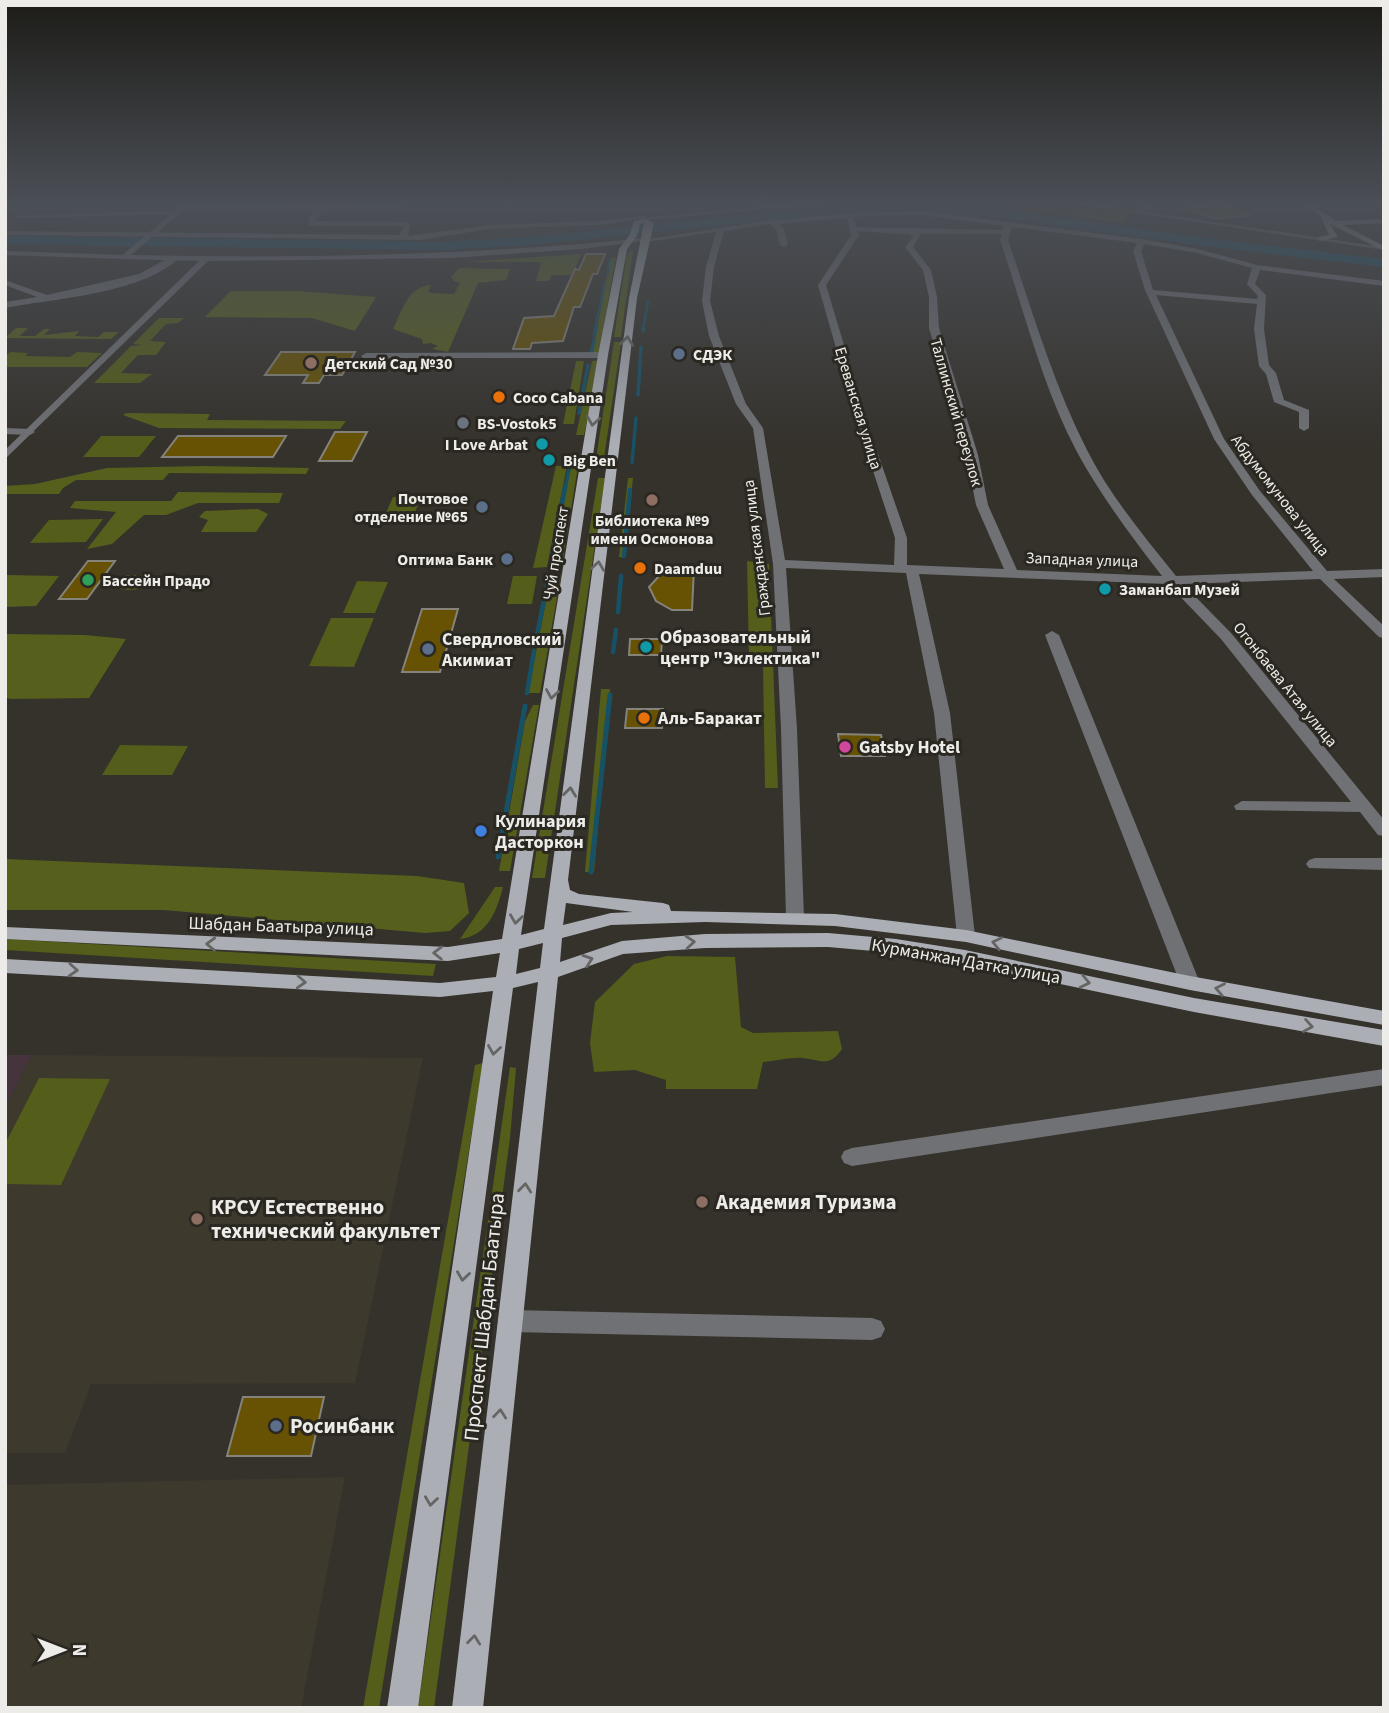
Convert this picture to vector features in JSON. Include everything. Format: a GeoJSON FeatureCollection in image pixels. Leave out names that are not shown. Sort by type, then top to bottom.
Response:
{"type":"FeatureCollection","features":[{"type":"Feature","properties":{"kind":"main road","name":"Чуй проспект"},"geometry":{"type":"LineString","coordinates":[[505,983],[616,284]]}},
{"type":"Feature","properties":{"kind":"main road","name":"Чуй проспект"},"geometry":{"type":"LineString","coordinates":[[553,933],[635,284]]}},
{"type":"Feature","properties":{"kind":"main road"},"geometry":{"type":"LineString","coordinates":[[586,471],[612,471]]}},
{"type":"Feature","properties":{"kind":"main road"},"geometry":{"type":"LineString","coordinates":[[559,881],[562,893],[575,900],[636,905],[705,916]]}},
{"type":"Feature","properties":{"kind":"main road","name":"Курманжан Датка улица"},"geometry":{"type":"LineString","coordinates":[[553,933],[611,919],[705,916],[795,918],[880,925],[966,936],[1190,984],[1384,1018]]}},
{"type":"Feature","properties":{"kind":"main road","name":"Шабдан Баатыра улица"},"geometry":{"type":"LineString","coordinates":[[5,933],[448,954],[512,944],[553,933]]}},
{"type":"Feature","properties":{"kind":"main road","name":"Проспект Шабдан Баатыра"},"geometry":{"type":"LineString","coordinates":[[467,1708],[553,933]]}},
{"type":"Feature","properties":{"kind":"main road","name":"Курманжан Датка улица"},"geometry":{"type":"LineString","coordinates":[[505,983],[549,973],[622,948],[705,940],[828,940],[965,957],[1219,1010],[1384,1038]]}},
{"type":"Feature","properties":{"kind":"main road"},"geometry":{"type":"LineString","coordinates":[[5,966],[440,990],[505,983]]}},
{"type":"Feature","properties":{"kind":"main road","name":"Проспект Шабдан Баатыра"},"geometry":{"type":"LineString","coordinates":[[402,1708],[505,983]]}},
{"type":"Feature","properties":{"kind":"street"},"geometry":{"type":"LineString","coordinates":[[10,284],[44,296]]}},
{"type":"Feature","properties":{"kind":"street"},"geometry":{"type":"LineString","coordinates":[[5,305],[110,284]]}},
{"type":"Feature","properties":{"kind":"street"},"geometry":{"type":"LineString","coordinates":[[5,456],[164,284]]}},
{"type":"Feature","properties":{"kind":"street","name":"Гражданская улица"},"geometry":{"type":"LineString","coordinates":[[708,284],[706,300],[714,336],[741,404],[758,428],[779,564],[789,729],[795,918]]}},
{"type":"Feature","properties":{"kind":"street","name":"Ереванская улица"},"geometry":{"type":"LineString","coordinates":[[823,284],[863,425],[901,538],[906,569],[942,713],[966,936]]}},
{"type":"Feature","properties":{"kind":"street","name":"Таллинский переулок"},"geometry":{"type":"LineString","coordinates":[[930,284],[934,328],[972,455],[982,505],[1012,573]]}},
{"type":"Feature","properties":{"kind":"street","name":"Огонбаева Атая улица"},"geometry":{"type":"LineString","coordinates":[[1019,284],[1054,387],[1082,451],[1123,518],[1172,580],[1226,636],[1384,831]]}},
{"type":"Feature","properties":{"kind":"street","name":"Абдумомунова улица"},"geometry":{"type":"LineString","coordinates":[[1147,284],[1219,439],[1256,492],[1324,576],[1384,634]]}},
{"type":"Feature","properties":{"kind":"street"},"geometry":{"type":"LineString","coordinates":[[1251,284],[1262,295],[1259,330],[1264,366],[1271,373],[1279,401],[1304,410],[1304,428]]}},
{"type":"Feature","properties":{"kind":"street"},"geometry":{"type":"LineString","coordinates":[[1149,289],[1262,302]]}},
{"type":"Feature","properties":{"kind":"street"},"geometry":{"type":"LineString","coordinates":[[1149,289],[1216,291]]}},
{"type":"Feature","properties":{"kind":"street"},"geometry":{"type":"LineString","coordinates":[[366,356],[603,355]]}},
{"type":"Feature","properties":{"kind":"street"},"geometry":{"type":"LineString","coordinates":[[5,431],[30,432]]}},
{"type":"Feature","properties":{"kind":"street","name":"Западная улица"},"geometry":{"type":"LineString","coordinates":[[779,564],[1172,580],[1384,573]]}},
{"type":"Feature","properties":{"kind":"street"},"geometry":{"type":"LineString","coordinates":[[1052,635],[1190,984]]}},
{"type":"Feature","properties":{"kind":"street"},"geometry":{"type":"LineString","coordinates":[[1242,806],[1364,807]]}},
{"type":"Feature","properties":{"kind":"street"},"geometry":{"type":"LineString","coordinates":[[1315,864],[1384,864]]}},
{"type":"Feature","properties":{"kind":"street"},"geometry":{"type":"LineString","coordinates":[[852,1157],[1384,1077]]}},
{"type":"Feature","properties":{"kind":"street"},"geometry":{"type":"LineString","coordinates":[[510,1321],[872,1329]]}},
{"type":"Feature","properties":{"kind":"shaded area"},"geometry":{"type":"Polygon","coordinates":[[[5,1055],[32,1055],[5,1109],[5,1055]]]}},
{"type":"Feature","properties":{"kind":"shaded area","name":"КРСУ Естественно технический факультет"},"geometry":{"type":"Polygon","coordinates":[[[32,1055],[423,1058],[355,1383],[91,1384],[65,1453],[5,1453],[5,1109],[32,1055]]]}},
{"type":"Feature","properties":{"kind":"shaded area"},"geometry":{"type":"Polygon","coordinates":[[[345,1477],[301,1708],[5,1708],[5,1485],[345,1477]]]}},
{"type":"Feature","properties":{"kind":"green space"},"geometry":{"type":"Polygon","coordinates":[[[459,284],[478,284],[448,352],[432,349],[438,346],[423,344],[422,339],[393,329],[411,295],[423,286],[431,285],[428,291],[431,293],[454,294],[459,284]]]}},
{"type":"Feature","properties":{"kind":"green space"},"geometry":{"type":"Polygon","coordinates":[[[606,284],[611,284],[599,354],[592,354],[606,284]]]}},
{"type":"Feature","properties":{"kind":"green space"},"geometry":{"type":"Polygon","coordinates":[[[622,284],[628,284],[621,337],[614,337],[622,284]]]}},
{"type":"Feature","properties":{"kind":"green space"},"geometry":{"type":"Polygon","coordinates":[[[231,291],[297,291],[376,297],[355,331],[312,318],[205,317],[231,291]]]}},
{"type":"Feature","properties":{"kind":"green space"},"geometry":{"type":"Polygon","coordinates":[[[159,318],[184,318],[178,323],[166,324],[150,341],[166,342],[156,355],[138,355],[121,373],[152,374],[140,383],[94,383],[131,346],[143,345],[133,344],[159,318]]]}},
{"type":"Feature","properties":{"kind":"green space"},"geometry":{"type":"Polygon","coordinates":[[[16,328],[28,328],[20,336],[35,336],[44,329],[50,329],[44,335],[79,331],[75,336],[98,337],[104,332],[119,332],[111,339],[5,338],[16,328]]]}},
{"type":"Feature","properties":{"kind":"green space"},"geometry":{"type":"Polygon","coordinates":[[[614,342],[621,342],[603,465],[595,465],[614,342]]]}},
{"type":"Feature","properties":{"kind":"green space"},"geometry":{"type":"Polygon","coordinates":[[[10,352],[28,353],[25,356],[70,357],[77,352],[102,353],[87,367],[5,367],[5,356],[10,352]]]}},
{"type":"Feature","properties":{"kind":"green space"},"geometry":{"type":"Polygon","coordinates":[[[600,360],[584,435],[576,435],[592,361],[600,360]]]}},
{"type":"Feature","properties":{"kind":"green space"},"geometry":{"type":"Polygon","coordinates":[[[576,361],[584,361],[574,424],[563,424],[576,361]]]}},
{"type":"Feature","properties":{"kind":"green space"},"geometry":{"type":"Polygon","coordinates":[[[210,414],[207,420],[346,421],[340,429],[159,428],[123,415],[210,414]]]}},
{"type":"Feature","properties":{"kind":"green space"},"geometry":{"type":"Polygon","coordinates":[[[101,436],[156,436],[139,457],[83,457],[101,436]]]}},
{"type":"Feature","properties":{"kind":"green space"},"geometry":{"type":"Polygon","coordinates":[[[574,465],[578,466],[562,565],[552,565],[568,474],[574,465]]]}},
{"type":"Feature","properties":{"kind":"green space"},"geometry":{"type":"Polygon","coordinates":[[[556,466],[567,466],[547,567],[533,568],[556,466]]]}},
{"type":"Feature","properties":{"kind":"green space"},"geometry":{"type":"Polygon","coordinates":[[[107,468],[309,468],[306,474],[169,473],[163,480],[76,480],[59,494],[5,494],[5,486],[35,484],[107,468]]]}},
{"type":"Feature","properties":{"kind":"green space"},"geometry":{"type":"Polygon","coordinates":[[[598,478],[605,478],[545,878],[532,878],[598,478]]]}},
{"type":"Feature","properties":{"kind":"green space"},"geometry":{"type":"Polygon","coordinates":[[[628,478],[633,478],[625,558],[619,557],[628,478]]]}},
{"type":"Feature","properties":{"kind":"green space"},"geometry":{"type":"Polygon","coordinates":[[[178,492],[283,493],[279,503],[198,503],[166,515],[144,515],[112,544],[87,549],[116,512],[70,508],[75,501],[171,501],[178,492]]]}},
{"type":"Feature","properties":{"kind":"green space"},"geometry":{"type":"Polygon","coordinates":[[[393,497],[421,497],[414,515],[385,515],[393,497]]]}},
{"type":"Feature","properties":{"kind":"green space"},"geometry":{"type":"Polygon","coordinates":[[[258,509],[268,514],[256,532],[201,532],[208,520],[199,517],[205,511],[258,509]]]}},
{"type":"Feature","properties":{"kind":"green space"},"geometry":{"type":"Polygon","coordinates":[[[103,519],[86,542],[30,543],[49,520],[103,519]]]}},
{"type":"Feature","properties":{"kind":"green space"},"geometry":{"type":"Polygon","coordinates":[[[747,561],[769,564],[778,788],[765,788],[763,666],[749,658],[747,561]]]}},
{"type":"Feature","properties":{"kind":"green space"},"geometry":{"type":"Polygon","coordinates":[[[556,574],[561,575],[540,693],[528,693],[549,586],[556,574]]]}},
{"type":"Feature","properties":{"kind":"green space"},"geometry":{"type":"Polygon","coordinates":[[[5,575],[59,576],[36,606],[5,607],[5,575]]]}},
{"type":"Feature","properties":{"kind":"green space"},"geometry":{"type":"Polygon","coordinates":[[[124,575],[162,575],[153,584],[142,589],[116,588],[114,585],[124,575]]]}},
{"type":"Feature","properties":{"kind":"green space"},"geometry":{"type":"Polygon","coordinates":[[[513,576],[537,576],[532,604],[507,604],[513,576]]]}},
{"type":"Feature","properties":{"kind":"green space"},"geometry":{"type":"Polygon","coordinates":[[[357,581],[388,582],[375,613],[343,613],[357,581]]]}},
{"type":"Feature","properties":{"kind":"green space"},"geometry":{"type":"Polygon","coordinates":[[[331,618],[374,618],[354,667],[309,666],[331,618]]]}},
{"type":"Feature","properties":{"kind":"green space"},"geometry":{"type":"Polygon","coordinates":[[[5,634],[85,635],[126,639],[89,698],[10,699],[5,697],[5,634]]]}},
{"type":"Feature","properties":{"kind":"green space"},"geometry":{"type":"Polygon","coordinates":[[[601,689],[610,689],[594,872],[585,872],[601,689]]]}},
{"type":"Feature","properties":{"kind":"green space"},"geometry":{"type":"Polygon","coordinates":[[[533,705],[539,705],[510,871],[499,871],[525,721],[533,705]]]}},
{"type":"Feature","properties":{"kind":"green space"},"geometry":{"type":"Polygon","coordinates":[[[120,745],[188,746],[172,775],[102,775],[120,745]]]}},
{"type":"Feature","properties":{"kind":"green space"},"geometry":{"type":"Polygon","coordinates":[[[5,859],[417,876],[464,883],[469,913],[450,931],[425,933],[164,910],[5,910],[5,859]]]}},
{"type":"Feature","properties":{"kind":"green space"},"geometry":{"type":"Polygon","coordinates":[[[495,887],[503,887],[490,920],[478,933],[460,939],[495,887]]]}},
{"type":"Feature","properties":{"kind":"green space"},"geometry":{"type":"Polygon","coordinates":[[[5,939],[436,964],[433,976],[5,950],[5,939]]]}},
{"type":"Feature","properties":{"kind":"green space"},"geometry":{"type":"Polygon","coordinates":[[[667,956],[735,957],[741,1027],[753,1033],[838,1031],[842,1049],[829,1061],[798,1058],[763,1062],[757,1089],[666,1089],[666,1080],[635,1070],[594,1072],[590,1043],[595,1002],[634,964],[667,956]]]}},
{"type":"Feature","properties":{"kind":"green space"},"geometry":{"type":"Polygon","coordinates":[[[483,1063],[379,1708],[363,1708],[475,1065],[483,1063]]]}},
{"type":"Feature","properties":{"kind":"green space"},"geometry":{"type":"Polygon","coordinates":[[[510,1067],[516,1068],[510,1138],[434,1708],[418,1708],[510,1067]]]}},
{"type":"Feature","properties":{"kind":"green space"},"geometry":{"type":"Polygon","coordinates":[[[39,1078],[110,1079],[61,1185],[5,1184],[5,1144],[39,1078]]]}},
{"type":"Feature","properties":{"kind":"building"},"geometry":{"type":"Polygon","coordinates":[[[568,284],[589,284],[580,307],[574,307],[563,341],[532,343],[530,349],[513,349],[524,318],[554,316],[568,284]]]}},
{"type":"Feature","properties":{"kind":"building"},"geometry":{"type":"Polygon","coordinates":[[[281,352],[355,352],[342,375],[324,375],[319,383],[303,383],[308,375],[265,375],[281,352]]]}},
{"type":"Feature","properties":{"kind":"building"},"geometry":{"type":"Polygon","coordinates":[[[335,432],[367,432],[352,461],[319,461],[335,432]]]}},
{"type":"Feature","properties":{"kind":"building"},"geometry":{"type":"Polygon","coordinates":[[[178,436],[286,436],[273,457],[162,457],[178,436]]]}},
{"type":"Feature","properties":{"kind":"building","name":"Бассейн Прадо"},"geometry":{"type":"Polygon","coordinates":[[[88,561],[115,561],[87,599],[59,599],[88,561]]]}},
{"type":"Feature","properties":{"kind":"building"},"geometry":{"type":"Polygon","coordinates":[[[675,568],[694,568],[692,610],[672,610],[656,601],[649,587],[660,575],[675,568]]]}},
{"type":"Feature","properties":{"kind":"building","name":"Свердловский Акимиат"},"geometry":{"type":"Polygon","coordinates":[[[422,609],[458,609],[440,672],[402,672],[422,609]]]}},
{"type":"Feature","properties":{"kind":"building","name":"Образовательный центр \"Эклектика\""},"geometry":{"type":"Polygon","coordinates":[[[630,639],[662,639],[661,655],[629,655],[630,639]]]}},
{"type":"Feature","properties":{"kind":"building","name":"Аль-Баракат"},"geometry":{"type":"Polygon","coordinates":[[[627,709],[663,709],[662,728],[625,728],[627,709]]]}},
{"type":"Feature","properties":{"kind":"building"},"geometry":{"type":"Polygon","coordinates":[[[838,734],[881,735],[885,756],[841,756],[838,734]]]}},
{"type":"Feature","properties":{"kind":"building","name":"Росинбанк"},"geometry":{"type":"Polygon","coordinates":[[[243,1397],[324,1397],[311,1456],[227,1456],[243,1397]]]}},
{"type":"Feature","properties":{"kind":"waterway"},"geometry":{"type":"LineString","coordinates":[[595,329],[605,284]]}},
{"type":"Feature","properties":{"kind":"waterway"},"geometry":{"type":"LineString","coordinates":[[643,329],[648,302]]}},
{"type":"Feature","properties":{"kind":"waterway"},"geometry":{"type":"LineString","coordinates":[[594,336],[596,328]]}},
{"type":"Feature","properties":{"kind":"waterway"},"geometry":{"type":"LineString","coordinates":[[591,353],[594,340]]}},
{"type":"Feature","properties":{"kind":"waterway"},"geometry":{"type":"LineString","coordinates":[[638,395],[641,347]]}},
{"type":"Feature","properties":{"kind":"waterway"},"geometry":{"type":"LineString","coordinates":[[579,413],[588,365]]}},
{"type":"Feature","properties":{"kind":"waterway"},"geometry":{"type":"LineString","coordinates":[[632,463],[636,418]]}},
{"type":"Feature","properties":{"kind":"waterway"},"geometry":{"type":"LineString","coordinates":[[565,489],[569,469]]}},
{"type":"Feature","properties":{"kind":"waterway"},"geometry":{"type":"LineString","coordinates":[[551,562],[565,487]]}},
{"type":"Feature","properties":{"kind":"waterway"},"geometry":{"type":"LineString","coordinates":[[624,556],[630,490]]}},
{"type":"Feature","properties":{"kind":"waterway"},"geometry":{"type":"LineString","coordinates":[[618,612],[621,576]]}},
{"type":"Feature","properties":{"kind":"waterway"},"geometry":{"type":"LineString","coordinates":[[536,640],[548,580]]}},
{"type":"Feature","properties":{"kind":"waterway"},"geometry":{"type":"LineString","coordinates":[[613,652],[616,630]]}},
{"type":"Feature","properties":{"kind":"waterway"},"geometry":{"type":"LineString","coordinates":[[527,693],[534,651]]}},
{"type":"Feature","properties":{"kind":"waterway"},"geometry":{"type":"LineString","coordinates":[[591,872],[610,695]]}},
{"type":"Feature","properties":{"kind":"waterway"},"geometry":{"type":"LineString","coordinates":[[498,857],[525,706]]}},
{"type":"Feature","properties":{"kind":"place","name":"СДЭК"},"geometry":{"type":"Point","coordinates":[679,354]}},
{"type":"Feature","properties":{"kind":"place","name":"Детский Сад №30"},"geometry":{"type":"Point","coordinates":[311,363]}},
{"type":"Feature","properties":{"kind":"place","name":"Coco Cabana"},"geometry":{"type":"Point","coordinates":[499,397]}},
{"type":"Feature","properties":{"kind":"place","name":"BS-Vostok5"},"geometry":{"type":"Point","coordinates":[463,423]}},
{"type":"Feature","properties":{"kind":"place","name":"I Love Arbat"},"geometry":{"type":"Point","coordinates":[542,444]}},
{"type":"Feature","properties":{"kind":"place","name":"Big Ben"},"geometry":{"type":"Point","coordinates":[549,460]}},
{"type":"Feature","properties":{"kind":"place","name":"Библиотека №9 имени Осмонова"},"geometry":{"type":"Point","coordinates":[652,500]}},
{"type":"Feature","properties":{"kind":"place","name":"Почтовое отделение №65"},"geometry":{"type":"Point","coordinates":[482,507]}},
{"type":"Feature","properties":{"kind":"place","name":"Оптима Банк"},"geometry":{"type":"Point","coordinates":[507,559]}},
{"type":"Feature","properties":{"kind":"place","name":"Daamduu"},"geometry":{"type":"Point","coordinates":[640,568]}},
{"type":"Feature","properties":{"kind":"place","name":"Бассейн Прадо"},"geometry":{"type":"Point","coordinates":[88,580]}},
{"type":"Feature","properties":{"kind":"place","name":"Заманбап Музей"},"geometry":{"type":"Point","coordinates":[1105,589]}},
{"type":"Feature","properties":{"kind":"place","name":"Образовательный центр \"Эклектика\""},"geometry":{"type":"Point","coordinates":[646,647]}},
{"type":"Feature","properties":{"kind":"place","name":"Свердловский Акимиат"},"geometry":{"type":"Point","coordinates":[428,649]}},
{"type":"Feature","properties":{"kind":"place","name":"Аль-Баракат"},"geometry":{"type":"Point","coordinates":[644,718]}},
{"type":"Feature","properties":{"kind":"place","name":"Gatsby Hotel"},"geometry":{"type":"Point","coordinates":[845,747]}},
{"type":"Feature","properties":{"kind":"place","name":"Кулинария Дасторкон"},"geometry":{"type":"Point","coordinates":[481,831]}},
{"type":"Feature","properties":{"kind":"place","name":"Академия Туризма"},"geometry":{"type":"Point","coordinates":[702,1202]}},
{"type":"Feature","properties":{"kind":"place","name":"КРСУ Естественно технический факультет"},"geometry":{"type":"Point","coordinates":[197,1219]}},
{"type":"Feature","properties":{"kind":"place","name":"Росинбанк"},"geometry":{"type":"Point","coordinates":[276,1426]}}]}
